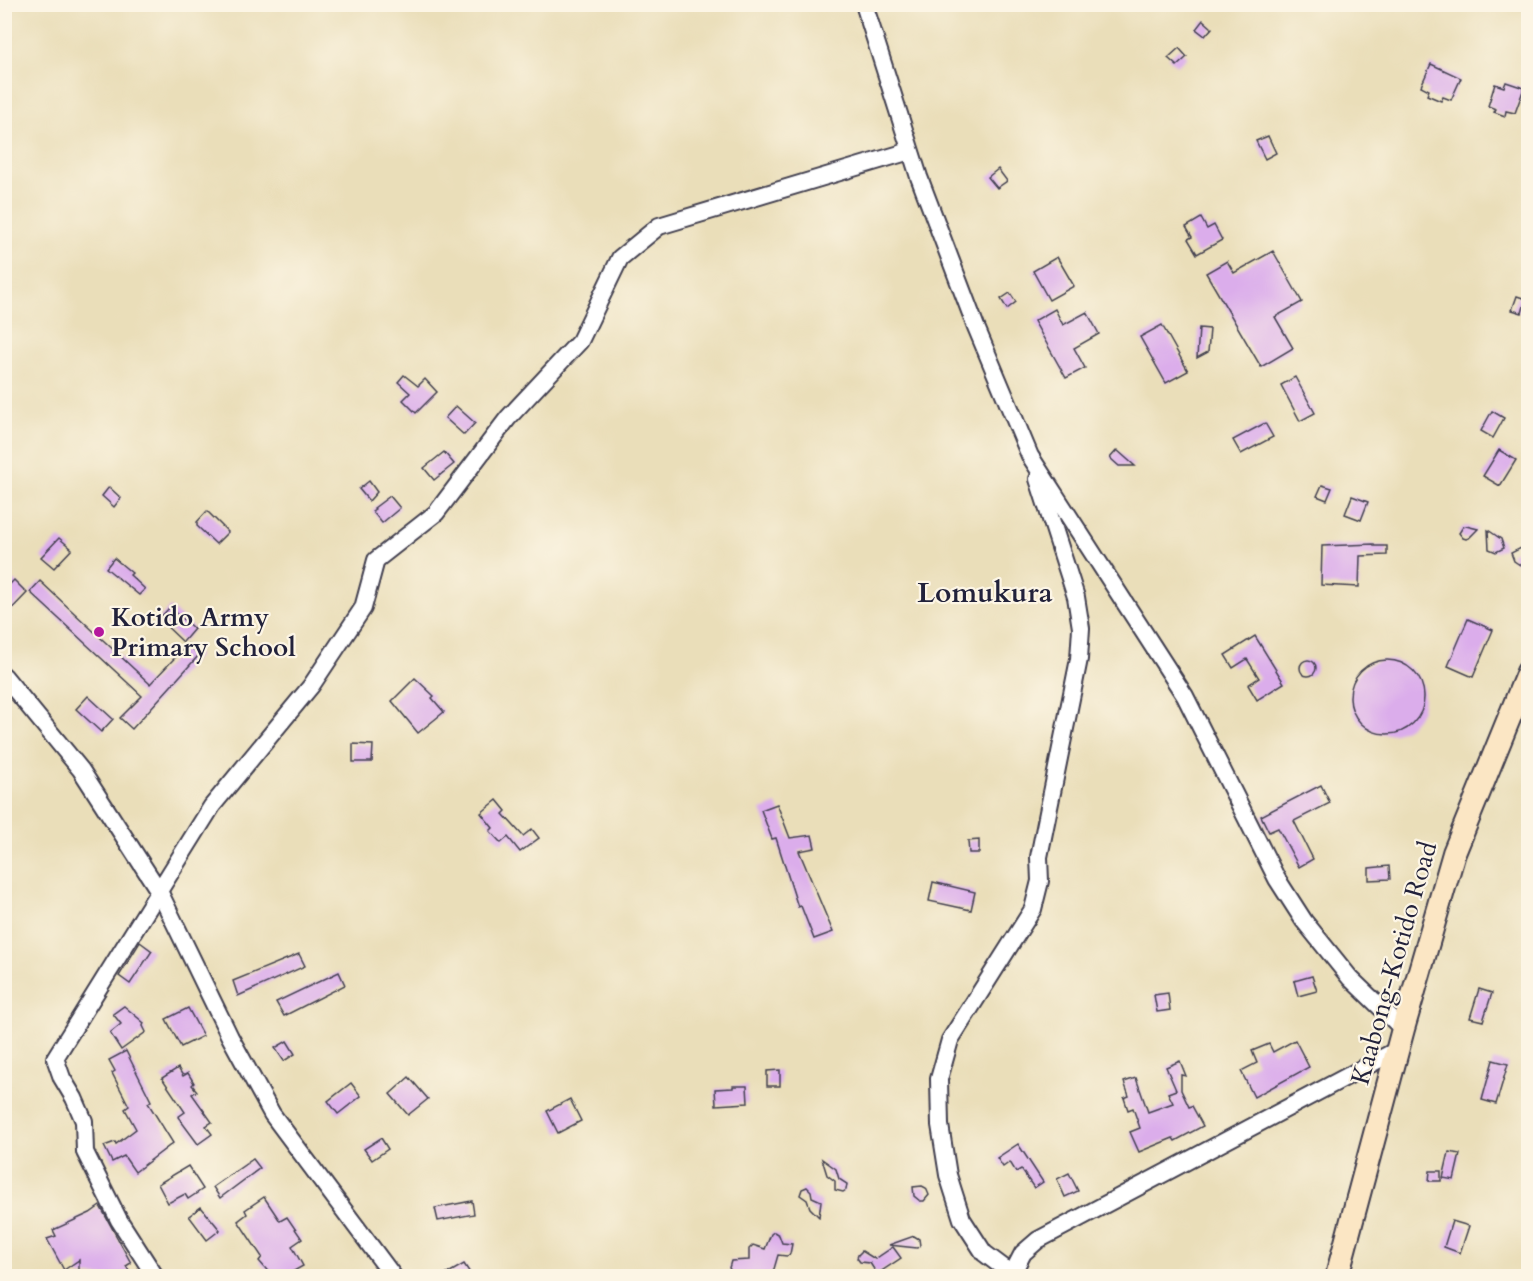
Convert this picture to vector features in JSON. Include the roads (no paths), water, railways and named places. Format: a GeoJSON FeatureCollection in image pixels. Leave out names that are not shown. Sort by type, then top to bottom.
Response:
{"type":"FeatureCollection","features":[{"type":"Feature","properties":{"kind":"street"},"geometry":{"type":"LineString","coordinates":[[864,4],[910,151],[972,316],[1030,456],[1076,597],[1082,627],[1079,659],[1039,857],[1040,881],[1033,909],[950,1041],[939,1079],[940,1125],[948,1175],[962,1220],[984,1252],[1012,1275],[1023,1253],[1038,1240],[1400,1039],[1304,921],[1276,879],[1185,696],[1030,456]]}},
{"type":"Feature","properties":{"kind":"street"},"geometry":{"type":"LineString","coordinates":[[155,1276],[119,1220],[85,1152],[84,1121],[54,1058],[212,806],[311,686],[363,608],[376,560],[435,513],[508,418],[580,341],[620,258],[659,226],[910,151]]}},
{"type":"Feature","properties":{"kind":"street","name":"Kaabong-Kotido Road"},"geometry":{"type":"LineString","coordinates":[[1337,1276],[1400,1039],[1454,853],[1528,672]]}},
{"type":"Feature","properties":{"kind":"street"},"geometry":{"type":"LineString","coordinates":[[4,676],[81,770],[159,891],[230,1037],[273,1114],[393,1276]]}},
{"type":"Feature","properties":{"kind":"place","name":"Kotido Army Primary School"},"geometry":{"type":"Point","coordinates":[99,632]}},
{"type":"Feature","properties":{"kind":"district","name":"Lomukura"},"geometry":{"type":"Point","coordinates":[985,593]}}]}
